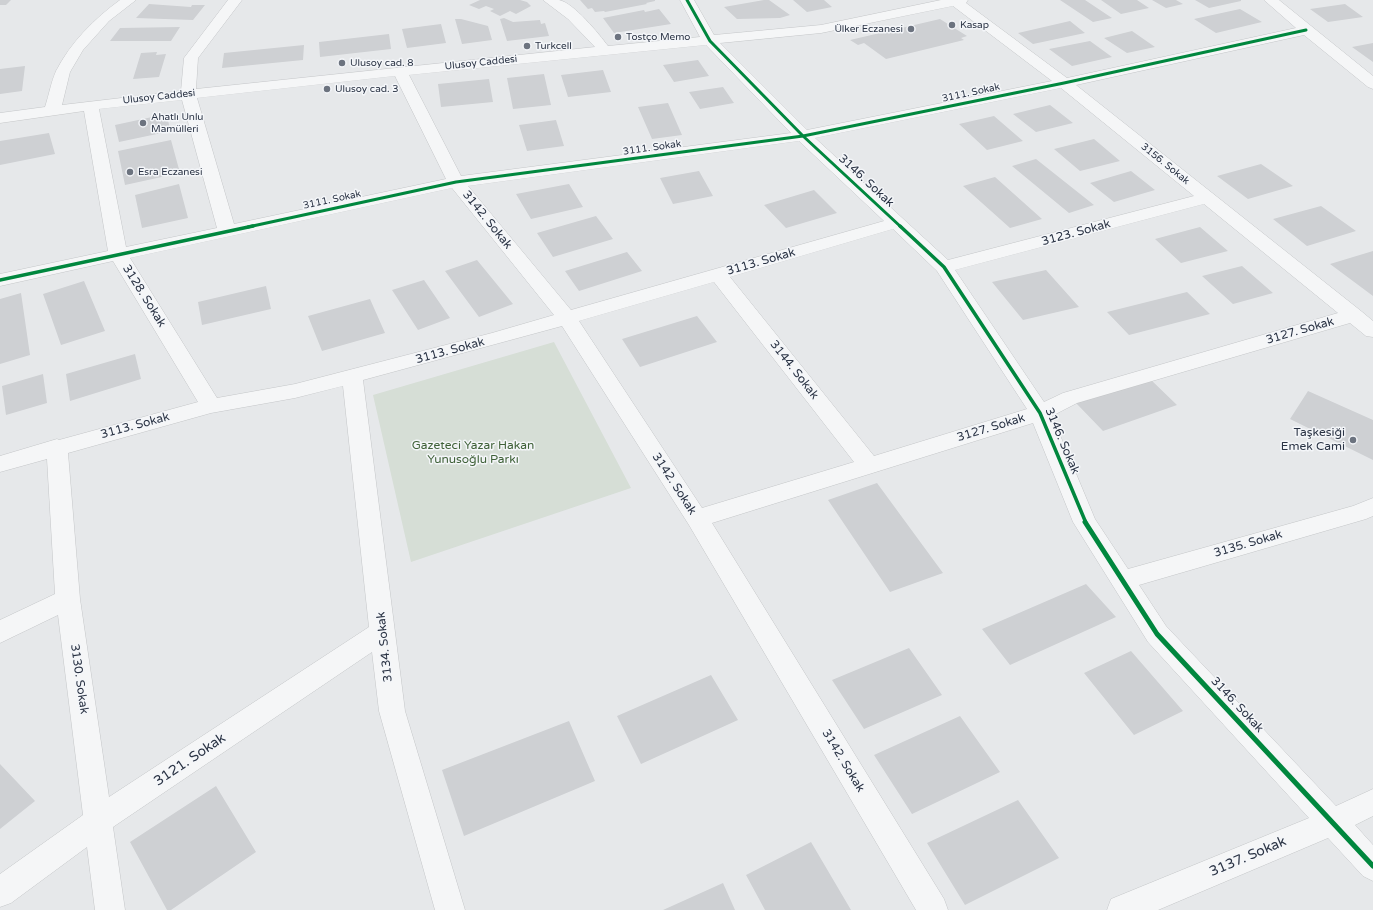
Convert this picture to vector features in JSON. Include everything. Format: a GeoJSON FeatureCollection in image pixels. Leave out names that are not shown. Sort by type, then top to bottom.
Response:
{"type":"FeatureCollection","features":[{"type":"Feature","properties":{"kind":"street"},"geometry":{"type":"LineString","coordinates":[[52,110],[63,72],[77,48],[104,18],[130,0]]}},
{"type":"Feature","properties":{"kind":"street"},"geometry":{"type":"LineString","coordinates":[[228,231],[188,94],[191,58],[235,0]]}},
{"type":"Feature","properties":{"kind":"street"},"geometry":{"type":"LineString","coordinates":[[550,0],[561,6],[585,25],[605,51]]}},
{"type":"Feature","properties":{"kind":"street","name":"3146. Sokak"},"geometry":{"type":"LineString","coordinates":[[687,0],[710,41],[803,136],[944,267],[1040,413],[1085,522],[1157,634],[1373,866]]}},
{"type":"Feature","properties":{"kind":"street","name":"Ulusoy Caddesi"},"geometry":{"type":"LineString","coordinates":[[0,118],[91,105],[400,71],[821,29],[957,0]]}},
{"type":"Feature","properties":{"kind":"street","name":"3156. Sokak"},"geometry":{"type":"LineString","coordinates":[[957,0],[1064,83],[1373,331]]}},
{"type":"Feature","properties":{"kind":"street"},"geometry":{"type":"LineString","coordinates":[[1271,0],[1373,84]]}},
{"type":"Feature","properties":{"kind":"street","name":"3111. Sokak"},"geometry":{"type":"LineString","coordinates":[[0,280],[456,182],[803,136],[1064,83],[1306,30]]}},
{"type":"Feature","properties":{"kind":"street","name":"3142. Sokak"},"geometry":{"type":"LineString","coordinates":[[400,71],[456,182],[567,318],[697,519],[933,910]]}},
{"type":"Feature","properties":{"kind":"street","name":"3128. Sokak"},"geometry":{"type":"LineString","coordinates":[[91,105],[118,254],[211,406]]}},
{"type":"Feature","properties":{"kind":"street","name":"3123. Sokak"},"geometry":{"type":"LineString","coordinates":[[944,267],[1207,198]]}},
{"type":"Feature","properties":{"kind":"street","name":"3113. Sokak"},"geometry":{"type":"LineString","coordinates":[[0,464],[57,447],[211,406],[295,391],[495,339],[896,223]]}},
{"type":"Feature","properties":{"kind":"street","name":"3144. Sokak"},"geometry":{"type":"LineString","coordinates":[[718,274],[869,465]]}},
{"type":"Feature","properties":{"kind":"street","name":"3127. Sokak"},"geometry":{"type":"LineString","coordinates":[[697,519],[1040,413],[1070,398],[1354,315]]}},
{"type":"Feature","properties":{"kind":"street","name":"3134. Sokak"},"geometry":{"type":"LineString","coordinates":[[352,376],[392,711],[450,910]]}},
{"type":"Feature","properties":{"kind":"street","name":"3130. Sokak"},"geometry":{"type":"LineString","coordinates":[[57,447],[68,599],[110,910]]}},
{"type":"Feature","properties":{"kind":"street","name":"3135. Sokak"},"geometry":{"type":"LineString","coordinates":[[1122,580],[1358,513],[1373,507]]}},
{"type":"Feature","properties":{"kind":"street"},"geometry":{"type":"LineString","coordinates":[[0,632],[68,599]]}},
{"type":"Feature","properties":{"kind":"street","name":"3121. Sokak"},"geometry":{"type":"LineString","coordinates":[[0,892],[98,821],[383,631]]}},
{"type":"Feature","properties":{"kind":"street","name":"3137. Sokak"},"geometry":{"type":"LineString","coordinates":[[1122,910],[1332,822],[1373,802]]}},
{"type":"Feature","properties":{"kind":"green space","name":"Gazeteci Yazar Hakan Yunusoğlu Parkı"},"geometry":{"type":"Polygon","coordinates":[[[554,342],[631,488],[411,562],[373,395],[554,342]]]}},
{"type":"Feature","properties":{"kind":"building"},"geometry":{"type":"Polygon","coordinates":[[[0,0],[11,0],[6,5],[0,5],[0,0]]]}},
{"type":"Feature","properties":{"kind":"building"},"geometry":{"type":"Polygon","coordinates":[[[480,0],[520,0],[527,2],[531,6],[516,14],[510,11],[500,16],[490,11],[494,9],[486,6],[479,9],[469,5],[480,0]]]}},
{"type":"Feature","properties":{"kind":"building"},"geometry":{"type":"Polygon","coordinates":[[[580,0],[655,1],[646,3],[647,4],[605,12],[595,12],[592,8],[588,9],[580,0]]]}},
{"type":"Feature","properties":{"kind":"building"},"geometry":{"type":"Polygon","coordinates":[[[769,0],[790,15],[780,18],[737,19],[724,7],[769,0]]]}},
{"type":"Feature","properties":{"kind":"building"},"geometry":{"type":"Polygon","coordinates":[[[793,0],[824,0],[832,7],[807,12],[793,0]]]}},
{"type":"Feature","properties":{"kind":"building"},"geometry":{"type":"Polygon","coordinates":[[[1060,0],[1085,0],[1112,18],[1093,22],[1060,0]]]}},
{"type":"Feature","properties":{"kind":"building"},"geometry":{"type":"Polygon","coordinates":[[[1101,0],[1137,0],[1149,8],[1121,14],[1101,0]]]}},
{"type":"Feature","properties":{"kind":"building"},"geometry":{"type":"Polygon","coordinates":[[[1152,0],[1176,0],[1183,4],[1166,8],[1152,0]]]}},
{"type":"Feature","properties":{"kind":"building"},"geometry":{"type":"Polygon","coordinates":[[[1195,0],[1241,0],[1241,1],[1209,8],[1195,0]]]}},
{"type":"Feature","properties":{"kind":"building"},"geometry":{"type":"Polygon","coordinates":[[[149,4],[191,7],[192,5],[205,5],[193,20],[136,18],[149,4]]]}},
{"type":"Feature","properties":{"kind":"building"},"geometry":{"type":"Polygon","coordinates":[[[1345,4],[1363,17],[1328,22],[1310,9],[1345,4]]]}},
{"type":"Feature","properties":{"kind":"building"},"geometry":{"type":"Polygon","coordinates":[[[659,9],[671,24],[614,33],[603,18],[644,10],[645,12],[659,9]]]}},
{"type":"Feature","properties":{"kind":"building"},"geometry":{"type":"Polygon","coordinates":[[[1240,9],[1262,22],[1216,33],[1194,19],[1240,9]]]}},
{"type":"Feature","properties":{"kind":"building"},"geometry":{"type":"Polygon","coordinates":[[[504,18],[513,22],[540,20],[541,24],[545,23],[549,36],[507,41],[500,19],[504,18]]]}},
{"type":"Feature","properties":{"kind":"building"},"geometry":{"type":"Polygon","coordinates":[[[455,19],[461,19],[488,26],[492,40],[462,44],[455,19]]]}},
{"type":"Feature","properties":{"kind":"building"},"geometry":{"type":"Polygon","coordinates":[[[940,19],[967,36],[961,38],[964,40],[886,59],[864,43],[858,45],[850,40],[940,19]]]}},
{"type":"Feature","properties":{"kind":"building"},"geometry":{"type":"Polygon","coordinates":[[[1070,21],[1085,33],[1033,44],[1018,33],[1070,21]]]}},
{"type":"Feature","properties":{"kind":"building"},"geometry":{"type":"Polygon","coordinates":[[[441,24],[446,43],[407,48],[402,29],[441,24]]]}},
{"type":"Feature","properties":{"kind":"building"},"geometry":{"type":"Polygon","coordinates":[[[180,27],[171,41],[110,41],[120,28],[180,27]]]}},
{"type":"Feature","properties":{"kind":"building"},"geometry":{"type":"Polygon","coordinates":[[[1132,31],[1155,47],[1127,53],[1104,38],[1132,31]]]}},
{"type":"Feature","properties":{"kind":"building"},"geometry":{"type":"Polygon","coordinates":[[[389,34],[391,49],[320,57],[319,42],[389,34]]]}},
{"type":"Feature","properties":{"kind":"building"},"geometry":{"type":"Polygon","coordinates":[[[1090,41],[1112,57],[1072,66],[1049,49],[1090,41]]]}},
{"type":"Feature","properties":{"kind":"building"},"geometry":{"type":"Polygon","coordinates":[[[1373,43],[1373,62],[1352,47],[1373,43]]]}},
{"type":"Feature","properties":{"kind":"building"},"geometry":{"type":"Polygon","coordinates":[[[304,45],[303,60],[222,68],[224,53],[304,45]]]}},
{"type":"Feature","properties":{"kind":"building"},"geometry":{"type":"Polygon","coordinates":[[[157,52],[156,55],[166,54],[159,77],[133,79],[141,53],[157,52]]]}},
{"type":"Feature","properties":{"kind":"building"},"geometry":{"type":"Polygon","coordinates":[[[698,60],[709,76],[674,82],[663,65],[698,60]]]}},
{"type":"Feature","properties":{"kind":"building"},"geometry":{"type":"Polygon","coordinates":[[[25,66],[22,91],[0,94],[0,69],[25,66]]]}},
{"type":"Feature","properties":{"kind":"building"},"geometry":{"type":"Polygon","coordinates":[[[603,70],[611,92],[568,97],[561,75],[603,70]]]}},
{"type":"Feature","properties":{"kind":"building"},"geometry":{"type":"Polygon","coordinates":[[[544,74],[551,105],[513,109],[507,78],[544,74]]]}},
{"type":"Feature","properties":{"kind":"building"},"geometry":{"type":"Polygon","coordinates":[[[489,79],[493,102],[441,107],[438,84],[489,79]]]}},
{"type":"Feature","properties":{"kind":"building"},"geometry":{"type":"Polygon","coordinates":[[[723,87],[734,103],[700,109],[689,92],[723,87]]]}},
{"type":"Feature","properties":{"kind":"building"},"geometry":{"type":"Polygon","coordinates":[[[668,103],[682,135],[652,139],[638,107],[668,103]]]}},
{"type":"Feature","properties":{"kind":"building"},"geometry":{"type":"Polygon","coordinates":[[[1050,105],[1073,123],[1036,132],[1013,114],[1050,105]]]}},
{"type":"Feature","properties":{"kind":"building"},"geometry":{"type":"Polygon","coordinates":[[[166,114],[171,131],[119,142],[115,125],[166,114]]]}},
{"type":"Feature","properties":{"kind":"building"},"geometry":{"type":"Polygon","coordinates":[[[994,116],[1023,141],[987,150],[959,124],[994,116]]]}},
{"type":"Feature","properties":{"kind":"building"},"geometry":{"type":"Polygon","coordinates":[[[556,120],[564,146],[527,151],[519,125],[556,120]]]}},
{"type":"Feature","properties":{"kind":"building"},"geometry":{"type":"Polygon","coordinates":[[[49,133],[55,154],[0,165],[0,141],[49,133]]]}},
{"type":"Feature","properties":{"kind":"building"},"geometry":{"type":"Polygon","coordinates":[[[1094,139],[1120,161],[1080,171],[1054,149],[1094,139]]]}},
{"type":"Feature","properties":{"kind":"building"},"geometry":{"type":"Polygon","coordinates":[[[171,140],[180,173],[125,185],[118,151],[171,140]]]}},
{"type":"Feature","properties":{"kind":"building"},"geometry":{"type":"Polygon","coordinates":[[[1036,159],[1094,205],[1069,213],[1012,166],[1036,159]]]}},
{"type":"Feature","properties":{"kind":"building"},"geometry":{"type":"Polygon","coordinates":[[[1261,164],[1293,186],[1248,199],[1217,176],[1261,164]]]}},
{"type":"Feature","properties":{"kind":"building"},"geometry":{"type":"Polygon","coordinates":[[[699,171],[713,196],[673,204],[660,178],[699,171]]]}},
{"type":"Feature","properties":{"kind":"building"},"geometry":{"type":"Polygon","coordinates":[[[1131,171],[1155,190],[1114,202],[1090,183],[1131,171]]]}},
{"type":"Feature","properties":{"kind":"building"},"geometry":{"type":"Polygon","coordinates":[[[995,177],[1042,219],[1010,228],[963,186],[995,177]]]}},
{"type":"Feature","properties":{"kind":"building"},"geometry":{"type":"Polygon","coordinates":[[[179,184],[188,218],[142,228],[135,195],[179,184]]]}},
{"type":"Feature","properties":{"kind":"building"},"geometry":{"type":"Polygon","coordinates":[[[569,184],[583,207],[531,219],[516,194],[569,184]]]}},
{"type":"Feature","properties":{"kind":"building"},"geometry":{"type":"Polygon","coordinates":[[[814,190],[837,213],[786,228],[764,205],[814,190]]]}},
{"type":"Feature","properties":{"kind":"building"},"geometry":{"type":"Polygon","coordinates":[[[1321,206],[1356,231],[1307,246],[1273,219],[1321,206]]]}},
{"type":"Feature","properties":{"kind":"building"},"geometry":{"type":"Polygon","coordinates":[[[596,216],[613,239],[553,257],[537,233],[596,216]]]}},
{"type":"Feature","properties":{"kind":"building"},"geometry":{"type":"Polygon","coordinates":[[[1200,227],[1228,251],[1181,263],[1155,239],[1200,227]]]}},
{"type":"Feature","properties":{"kind":"building"},"geometry":{"type":"Polygon","coordinates":[[[1373,251],[1373,296],[1330,264],[1373,251]]]}},
{"type":"Feature","properties":{"kind":"building"},"geometry":{"type":"Polygon","coordinates":[[[627,252],[642,271],[579,291],[565,271],[627,252]]]}},
{"type":"Feature","properties":{"kind":"building"},"geometry":{"type":"Polygon","coordinates":[[[477,260],[513,304],[479,317],[445,271],[477,260]]]}},
{"type":"Feature","properties":{"kind":"building"},"geometry":{"type":"Polygon","coordinates":[[[1242,266],[1273,293],[1233,304],[1202,276],[1242,266]]]}},
{"type":"Feature","properties":{"kind":"building"},"geometry":{"type":"Polygon","coordinates":[[[1046,270],[1079,307],[1023,320],[992,282],[1046,270]]]}},
{"type":"Feature","properties":{"kind":"building"},"geometry":{"type":"Polygon","coordinates":[[[424,280],[450,318],[418,330],[392,290],[424,280]]]}},
{"type":"Feature","properties":{"kind":"building"},"geometry":{"type":"Polygon","coordinates":[[[84,281],[105,331],[61,345],[43,294],[84,281]]]}},
{"type":"Feature","properties":{"kind":"building"},"geometry":{"type":"Polygon","coordinates":[[[266,286],[271,309],[202,325],[198,302],[266,286]]]}},
{"type":"Feature","properties":{"kind":"building"},"geometry":{"type":"Polygon","coordinates":[[[1187,292],[1210,314],[1129,335],[1107,312],[1187,292]]]}},
{"type":"Feature","properties":{"kind":"building"},"geometry":{"type":"Polygon","coordinates":[[[21,293],[30,355],[0,364],[0,299],[21,293]]]}},
{"type":"Feature","properties":{"kind":"building"},"geometry":{"type":"Polygon","coordinates":[[[370,299],[385,333],[322,351],[308,316],[370,299]]]}},
{"type":"Feature","properties":{"kind":"building"},"geometry":{"type":"Polygon","coordinates":[[[697,316],[717,342],[640,367],[622,339],[697,316]]]}},
{"type":"Feature","properties":{"kind":"building"},"geometry":{"type":"Polygon","coordinates":[[[135,354],[141,379],[70,401],[66,374],[135,354]]]}},
{"type":"Feature","properties":{"kind":"building"},"geometry":{"type":"Polygon","coordinates":[[[43,374],[47,403],[6,415],[2,386],[43,374]]]}},
{"type":"Feature","properties":{"kind":"building"},"geometry":{"type":"Polygon","coordinates":[[[1149,378],[1177,405],[1103,431],[1076,403],[1149,378]]]}},
{"type":"Feature","properties":{"kind":"building","name":"Taşkesiği Emek Cami"},"geometry":{"type":"Polygon","coordinates":[[[1308,391],[1373,420],[1373,460],[1290,419],[1308,391]]]}},
{"type":"Feature","properties":{"kind":"building"},"geometry":{"type":"Polygon","coordinates":[[[877,483],[943,573],[890,592],[828,500],[877,483]]]}},
{"type":"Feature","properties":{"kind":"building"},"geometry":{"type":"Polygon","coordinates":[[[1086,584],[1116,617],[1010,665],[982,629],[1086,584]]]}},
{"type":"Feature","properties":{"kind":"building"},"geometry":{"type":"Polygon","coordinates":[[[909,648],[942,695],[864,729],[832,680],[909,648]]]}},
{"type":"Feature","properties":{"kind":"building"},"geometry":{"type":"Polygon","coordinates":[[[1131,651],[1183,711],[1134,735],[1084,673],[1131,651]]]}},
{"type":"Feature","properties":{"kind":"building"},"geometry":{"type":"Polygon","coordinates":[[[711,675],[738,720],[641,764],[617,716],[711,675]]]}},
{"type":"Feature","properties":{"kind":"building"},"geometry":{"type":"Polygon","coordinates":[[[960,716],[1000,772],[912,814],[874,755],[960,716]]]}},
{"type":"Feature","properties":{"kind":"building"},"geometry":{"type":"Polygon","coordinates":[[[569,721],[595,781],[464,836],[442,770],[569,721]]]}},
{"type":"Feature","properties":{"kind":"building"},"geometry":{"type":"Polygon","coordinates":[[[0,764],[35,801],[0,829],[0,764]]]}},
{"type":"Feature","properties":{"kind":"building"},"geometry":{"type":"Polygon","coordinates":[[[216,786],[256,852],[171,910],[167,910],[130,842],[216,786]]]}},
{"type":"Feature","properties":{"kind":"building"},"geometry":{"type":"Polygon","coordinates":[[[1018,800],[1059,858],[965,905],[927,843],[1018,800]]]}},
{"type":"Feature","properties":{"kind":"building"},"geometry":{"type":"Polygon","coordinates":[[[811,842],[851,910],[765,910],[746,875],[811,842]]]}},
{"type":"Feature","properties":{"kind":"building"},"geometry":{"type":"Polygon","coordinates":[[[723,883],[735,910],[663,910],[723,883]]]}},
{"type":"Feature","properties":{"kind":"cycle path"},"geometry":{"type":"LineString","coordinates":[[687,0],[710,41],[803,136],[944,267],[1040,413],[1085,522],[1157,634],[1373,866]]}},
{"type":"Feature","properties":{"kind":"cycle path"},"geometry":{"type":"LineString","coordinates":[[0,280],[456,182],[803,136],[1064,83],[1306,30]]}},
{"type":"Feature","properties":{"kind":"place","name":"Kasap"},"geometry":{"type":"Point","coordinates":[952,25]}},
{"type":"Feature","properties":{"kind":"place","name":"Ülker Eczanesi"},"geometry":{"type":"Point","coordinates":[911,29]}},
{"type":"Feature","properties":{"kind":"place","name":"Tostço Memo"},"geometry":{"type":"Point","coordinates":[618,37]}},
{"type":"Feature","properties":{"kind":"place","name":"Turkcell"},"geometry":{"type":"Point","coordinates":[527,46]}},
{"type":"Feature","properties":{"kind":"place","name":"Ulusoy cad. 8"},"geometry":{"type":"Point","coordinates":[342,63]}},
{"type":"Feature","properties":{"kind":"place","name":"Ulusoy cad. 3"},"geometry":{"type":"Point","coordinates":[327,89]}},
{"type":"Feature","properties":{"kind":"place","name":"Ahatlı Unlu Mamülleri"},"geometry":{"type":"Point","coordinates":[143,123]}},
{"type":"Feature","properties":{"kind":"place","name":"Esra Eczanesi"},"geometry":{"type":"Point","coordinates":[130,172]}},
{"type":"Feature","properties":{"kind":"place","name":"Taşkesiği Emek Cami"},"geometry":{"type":"Point","coordinates":[1353,440]}}]}
